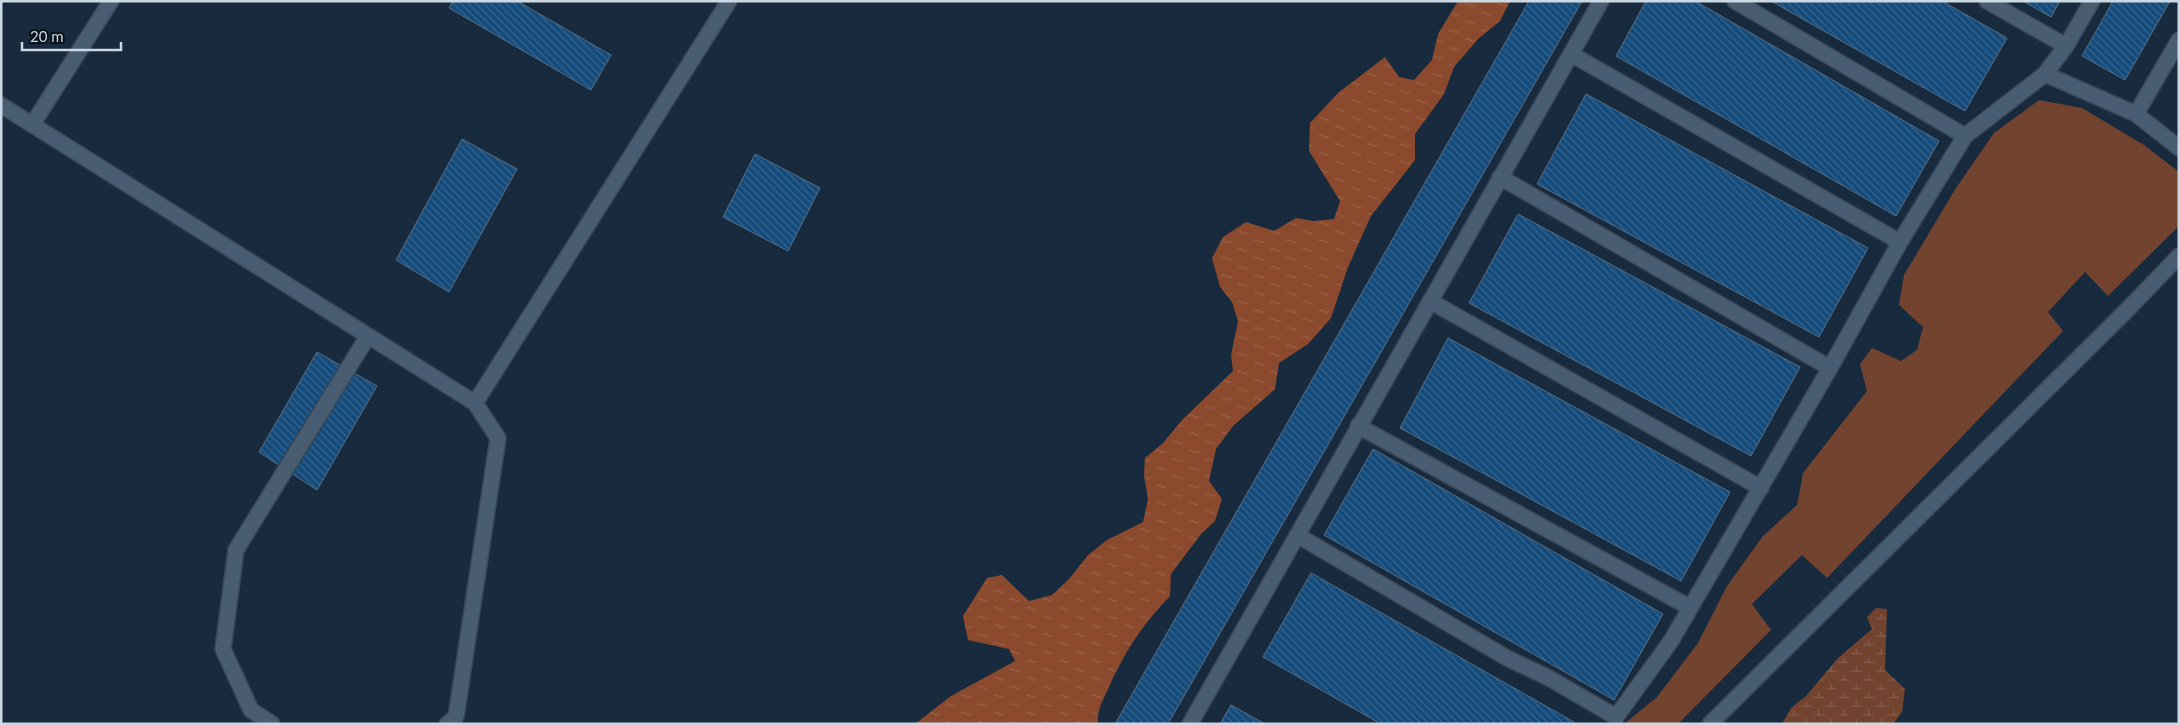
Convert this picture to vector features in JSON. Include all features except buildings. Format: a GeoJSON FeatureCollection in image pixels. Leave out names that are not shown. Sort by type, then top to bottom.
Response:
{"type":"FeatureCollection","features":[{"type":"Feature","properties":{"kind":"lane"},"geometry":{"type":"LineString","coordinates":[[32,124],[111,1]]}},
{"type":"Feature","properties":{"kind":"lane"},"geometry":{"type":"LineString","coordinates":[[475,403],[729,1]]}},
{"type":"Feature","properties":{"kind":"lane"},"geometry":{"type":"LineString","coordinates":[[1190,724],[1600,1]]}},
{"type":"Feature","properties":{"kind":"lane"},"geometry":{"type":"LineString","coordinates":[[1735,1],[1965,136]]}},
{"type":"Feature","properties":{"kind":"lane"},"geometry":{"type":"LineString","coordinates":[[1987,1],[2066,46]]}},
{"type":"Feature","properties":{"kind":"lane"},"geometry":{"type":"LineString","coordinates":[[1297,535],[1507,658],[1549,678],[1616,716],[1671,641],[1689,607],[1706,583],[1762,488],[1900,242],[1965,136],[2045,74],[2066,46],[2092,1]]}},
{"type":"Feature","properties":{"kind":"lane"},"geometry":{"type":"LineString","coordinates":[[2136,114],[2179,40]]}},
{"type":"Feature","properties":{"kind":"lane"},"geometry":{"type":"LineString","coordinates":[[1571,54],[1900,242]]}},
{"type":"Feature","properties":{"kind":"lane"},"geometry":{"type":"LineString","coordinates":[[2045,74],[2136,114],[2179,148]]}},
{"type":"Feature","properties":{"kind":"lane"},"geometry":{"type":"LineString","coordinates":[[1,105],[475,403],[498,438],[456,717],[447,724]]}},
{"type":"Feature","properties":{"kind":"lane"},"geometry":{"type":"LineString","coordinates":[[1500,178],[1830,368]]}},
{"type":"Feature","properties":{"kind":"lane"},"geometry":{"type":"LineString","coordinates":[[1710,724],[2122,315],[2179,256]]}},
{"type":"Feature","properties":{"kind":"lane"},"geometry":{"type":"LineString","coordinates":[[1430,300],[1762,488]]}},
{"type":"Feature","properties":{"kind":"lane"},"geometry":{"type":"LineString","coordinates":[[272,724],[252,710],[223,649],[236,550],[368,336]]}},
{"type":"Feature","properties":{"kind":"lane"},"geometry":{"type":"LineString","coordinates":[[1358,426],[1689,607]]}},
{"type":"Feature","properties":{"kind":"green space"},"geometry":{"type":"Polygon","coordinates":[[[2039,100],[2082,108],[2144,145],[2179,172],[2179,226],[2108,296],[2085,272],[2048,312],[2063,331],[1827,578],[1802,555],[1752,604],[1771,630],[1678,724],[1624,724],[1657,697],[1698,643],[1727,586],[1763,536],[1797,505],[1803,473],[1867,391],[1860,364],[1872,348],[1901,361],[1917,350],[1923,327],[1899,305],[1904,275],[1956,188],[1994,133],[2039,100]]]}},
{"type":"Feature","properties":{"kind":"green space"},"geometry":{"type":"Polygon","coordinates":[[[1876,608],[1887,609],[1885,670],[1905,689],[1902,712],[1893,724],[1782,724],[1791,708],[1806,696],[1838,658],[1872,629],[1867,617],[1876,608]]]}},
{"type":"Feature","properties":{"kind":"water"},"geometry":{"type":"Polygon","coordinates":[[[1458,1],[1510,1],[1500,21],[1478,39],[1454,67],[1444,94],[1415,134],[1415,160],[1371,216],[1348,267],[1331,318],[1308,344],[1279,363],[1275,389],[1233,426],[1216,449],[1209,481],[1222,499],[1215,521],[1201,534],[1171,574],[1170,596],[1135,638],[1121,662],[1098,713],[1098,724],[915,724],[951,696],[1015,661],[1009,649],[968,640],[963,616],[987,578],[1002,575],[1029,601],[1052,595],[1069,579],[1088,555],[1107,540],[1143,522],[1148,499],[1144,475],[1145,458],[1163,443],[1182,420],[1233,371],[1231,355],[1238,321],[1232,302],[1220,287],[1212,258],[1223,237],[1246,222],[1274,231],[1296,218],[1313,221],[1334,219],[1340,201],[1309,151],[1310,123],[1338,93],[1385,57],[1399,77],[1414,80],[1432,60],[1438,34],[1458,1]]]}}]}
